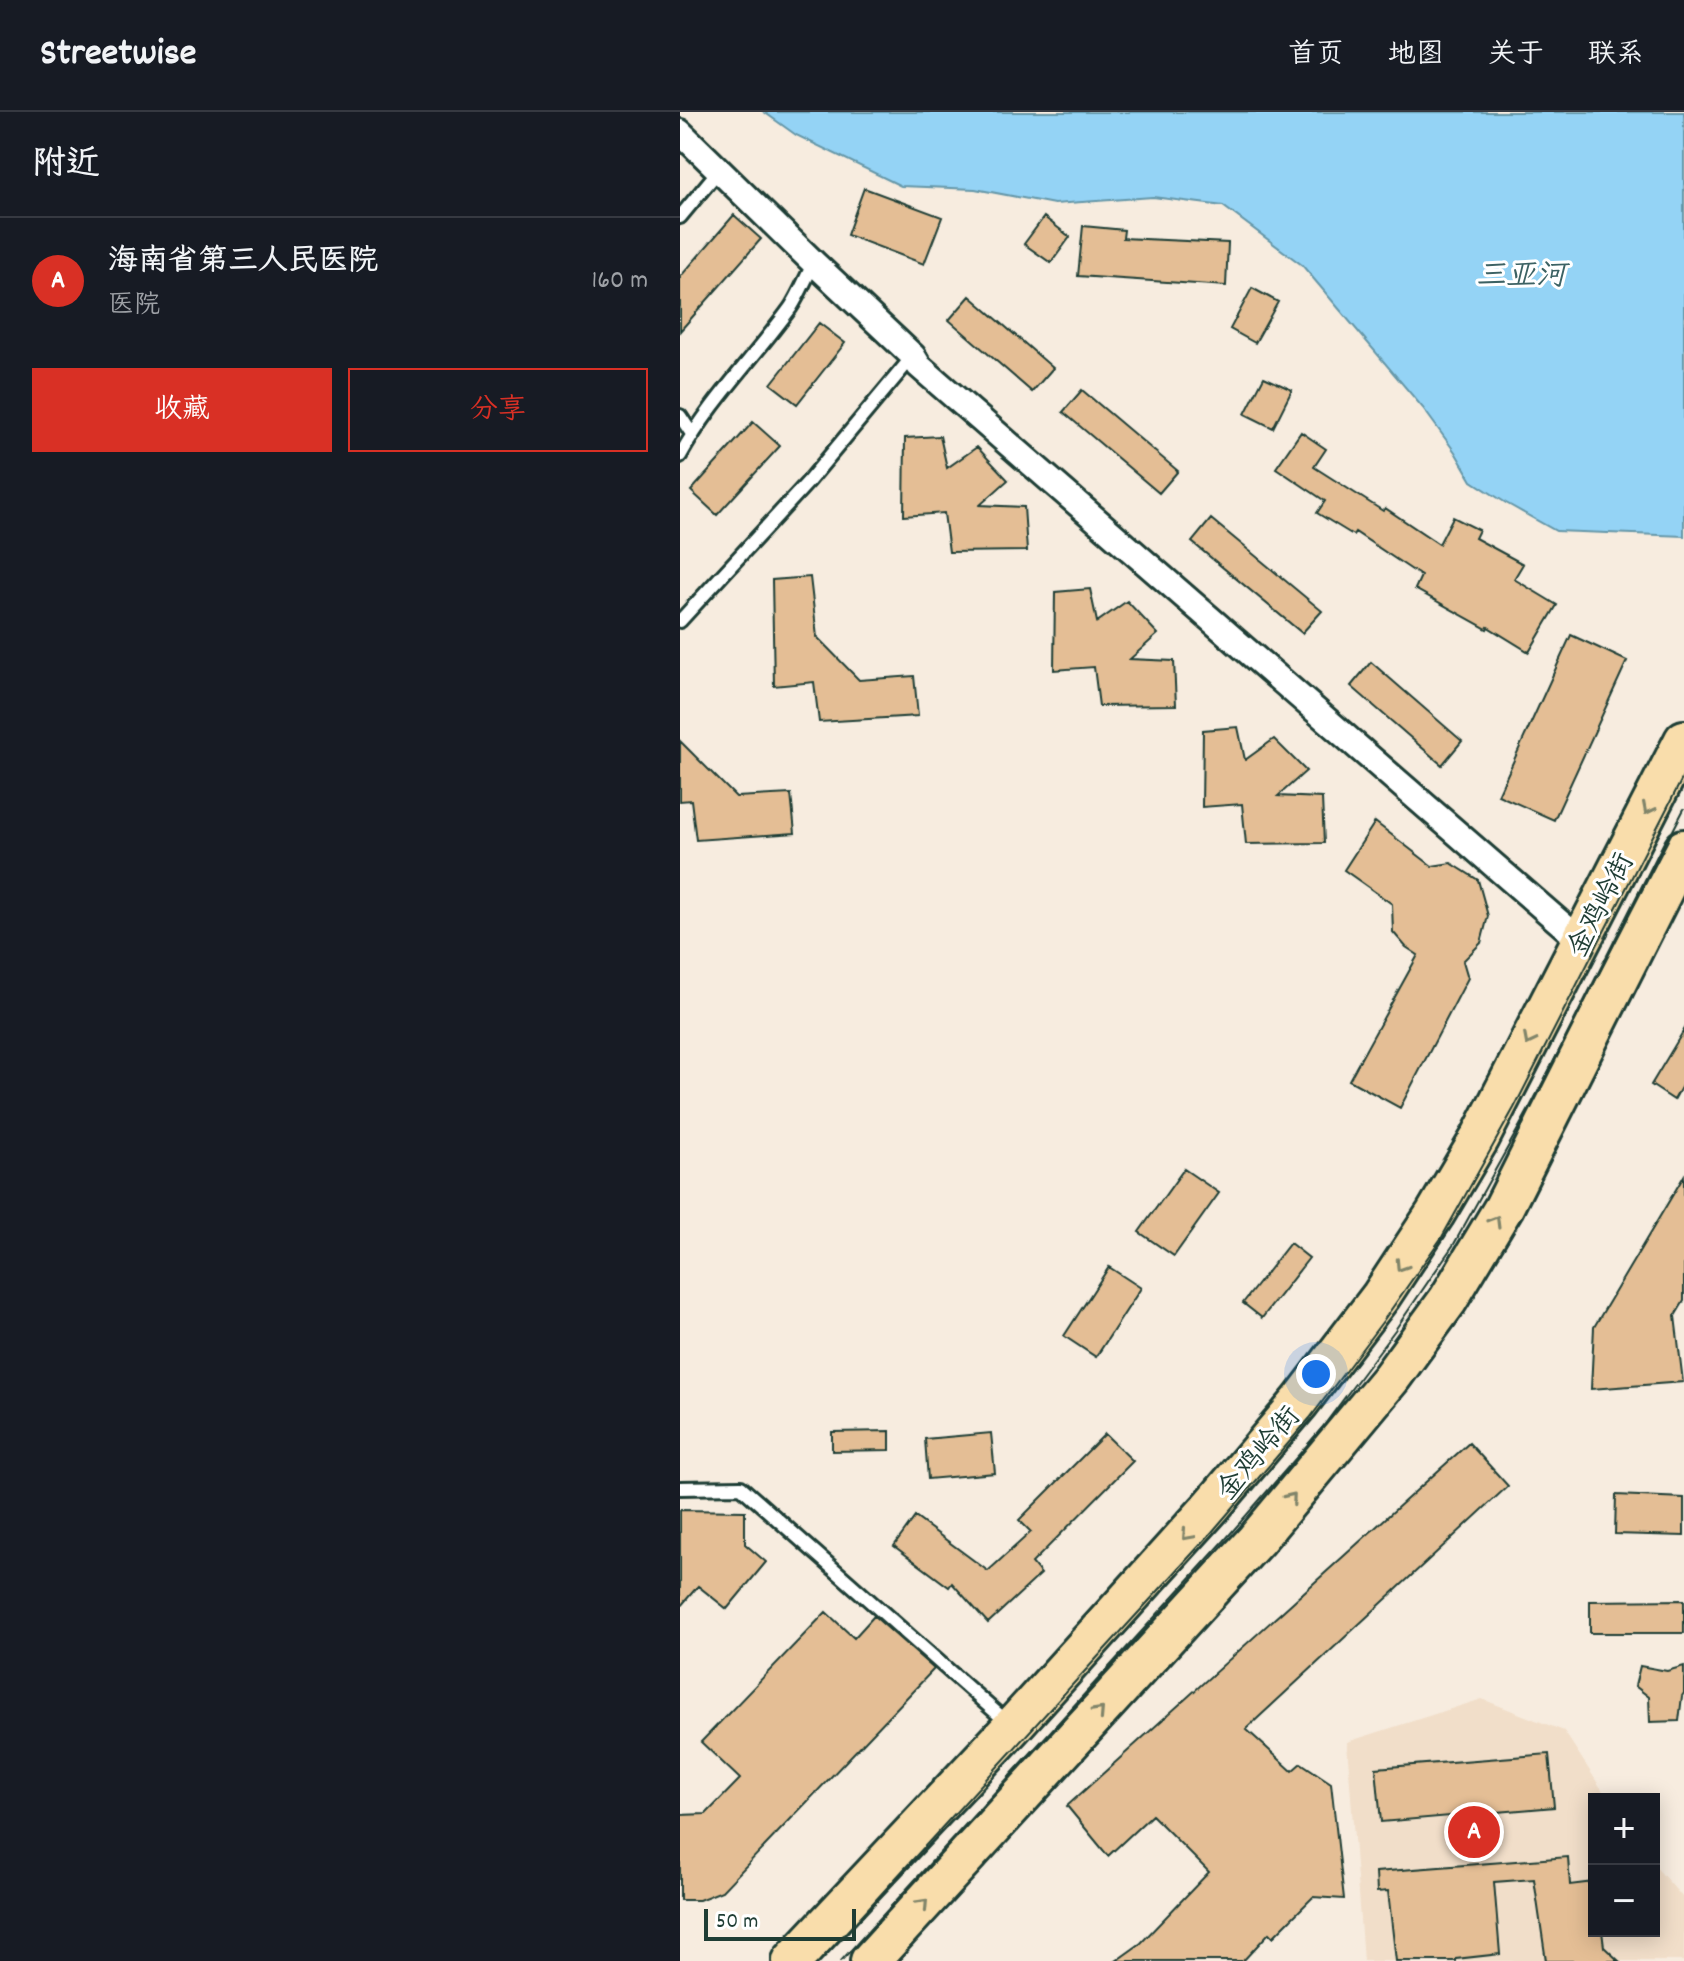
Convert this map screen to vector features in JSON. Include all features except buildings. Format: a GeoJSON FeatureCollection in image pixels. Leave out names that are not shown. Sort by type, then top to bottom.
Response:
{"type":"FeatureCollection","features":[{"type":"Feature","properties":{"kind":"main road","name":"金鸡岭街"},"geometry":{"type":"LineString","coordinates":[[792,1961],[1012,1727],[1221,1496],[1300,1402],[1381,1296],[1480,1138],[1684,740]]}},
{"type":"Feature","properties":{"kind":"main road","name":"金鸡岭街"},"geometry":{"type":"LineString","coordinates":[[870,1961],[1256,1540],[1391,1378],[1448,1300],[1504,1207],[1684,849]]}},
{"type":"Feature","properties":{"kind":"street"},"geometry":{"type":"LineString","coordinates":[[680,132],[913,356],[931,377],[1580,940]]}},
{"type":"Feature","properties":{"kind":"lane"},"geometry":{"type":"LineString","coordinates":[[680,217],[719,170]]}},
{"type":"Feature","properties":{"kind":"lane"},"geometry":{"type":"LineString","coordinates":[[680,456],[692,434],[732,380],[793,304],[814,263]]}},
{"type":"Feature","properties":{"kind":"lane"},"geometry":{"type":"LineString","coordinates":[[680,621],[808,482],[913,356]]}},
{"type":"Feature","properties":{"kind":"lane"},"geometry":{"type":"LineString","coordinates":[[680,416],[692,434]]}},
{"type":"Feature","properties":{"kind":"lane"},"geometry":{"type":"LineString","coordinates":[[680,1488],[741,1487],[1012,1727]]}},
{"type":"Feature","properties":{"kind":"shaded area"},"geometry":{"type":"Polygon","coordinates":[[[1482,1699],[1564,1731],[1604,1793],[1588,1793],[1588,1937],[1660,1937],[1660,1872],[1684,1899],[1684,1961],[1363,1961],[1347,1742],[1482,1699]]]}},
{"type":"Feature","properties":{"kind":"water","name":"三亚河"},"geometry":{"type":"Polygon","coordinates":[[[764,112],[1684,112],[1684,536],[1556,531],[1472,481],[1423,408],[1302,265],[1223,206],[1153,197],[1054,204],[975,189],[901,186],[796,135],[764,112]]]}},
{"type":"Feature","properties":{"kind":"tram line"},"geometry":{"type":"LineString","coordinates":[[820,1961],[1212,1532],[1310,1418],[1383,1321],[1442,1237],[1514,1108],[1684,775]]}},
{"type":"Feature","properties":{"kind":"tram line"},"geometry":{"type":"LineString","coordinates":[[841,1961],[1224,1541],[1322,1428],[1395,1330],[1454,1244],[1528,1111],[1684,809]]}},
{"type":"Feature","properties":{"kind":"place","name":"海南省第三人民医院"},"geometry":{"type":"Point","coordinates":[1474,1832]}}]}
